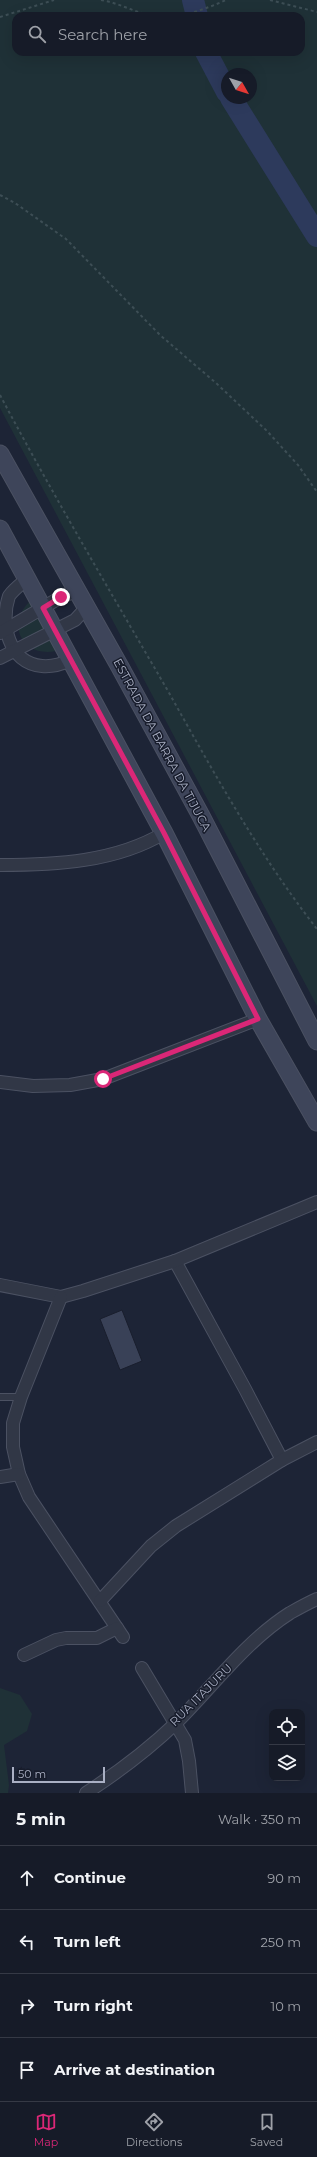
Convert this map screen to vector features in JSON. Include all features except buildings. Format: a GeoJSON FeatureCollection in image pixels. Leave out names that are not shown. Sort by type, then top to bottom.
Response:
{"type":"FeatureCollection","features":[{"type":"Feature","properties":{"kind":"main road","name":"ESTRADA DA BARRA DA TIJUCA"},"geometry":{"type":"LineString","coordinates":[[0,454],[201,816],[317,1041]]}},
{"type":"Feature","properties":{"kind":"main road"},"geometry":{"type":"LineString","coordinates":[[0,529],[164,833],[258,1019],[317,1122]]}},
{"type":"Feature","properties":{"kind":"street"},"geometry":{"type":"LineString","coordinates":[[27,579],[13,591],[7,602],[2,619],[1,632],[12,651],[25,661],[40,666],[51,667],[72,660]]}},
{"type":"Feature","properties":{"kind":"street"},"geometry":{"type":"LineString","coordinates":[[1,632],[65,596],[78,593]]}},
{"type":"Feature","properties":{"kind":"street"},"geometry":{"type":"LineString","coordinates":[[0,658],[54,629],[75,620],[86,608]]}},
{"type":"Feature","properties":{"kind":"street"},"geometry":{"type":"LineString","coordinates":[[0,865],[85,861],[150,841],[164,833]]}},
{"type":"Feature","properties":{"kind":"street"},"geometry":{"type":"LineString","coordinates":[[0,1082],[33,1086],[70,1085],[103,1079],[258,1019]]}},
{"type":"Feature","properties":{"kind":"street"},"geometry":{"type":"LineString","coordinates":[[0,1285],[61,1297],[175,1261],[317,1202]]}},
{"type":"Feature","properties":{"kind":"street"},"geometry":{"type":"LineString","coordinates":[[175,1261],[246,1389],[282,1460]]}},
{"type":"Feature","properties":{"kind":"street"},"geometry":{"type":"LineString","coordinates":[[24,1656],[56,1640],[66,1638],[97,1638],[120,1633],[29,1497],[19,1474],[13,1447],[13,1423],[21,1397],[61,1297]]}},
{"type":"Feature","properties":{"kind":"street"},"geometry":{"type":"LineString","coordinates":[[100,1601],[151,1546],[176,1526],[282,1460],[317,1442]]}},
{"type":"Feature","properties":{"kind":"street"},"geometry":{"type":"LineString","coordinates":[[0,1477],[19,1474]]}},
{"type":"Feature","properties":{"kind":"street","name":"RUA ITAJURU"},"geometry":{"type":"LineString","coordinates":[[86,1793],[128,1763],[176,1723],[218,1678],[273,1625],[290,1613],[317,1599]]}},
{"type":"Feature","properties":{"kind":"street"},"geometry":{"type":"LineString","coordinates":[[142,1668],[176,1723],[184,1740],[189,1761],[192,1793]]}},
{"type":"Feature","properties":{"kind":"lane"},"geometry":{"type":"LineString","coordinates":[[0,1397],[21,1397]]}},
{"type":"Feature","properties":{"kind":"path"},"geometry":{"type":"LineString","coordinates":[[16,12],[54,0]]}},
{"type":"Feature","properties":{"kind":"path"},"geometry":{"type":"LineString","coordinates":[[101,0],[114,2],[143,12]]}},
{"type":"Feature","properties":{"kind":"path"},"geometry":{"type":"LineString","coordinates":[[189,12],[226,0]]}},
{"type":"Feature","properties":{"kind":"path"},"geometry":{"type":"LineString","coordinates":[[270,0],[317,12]]}},
{"type":"Feature","properties":{"kind":"path"},"geometry":{"type":"LineString","coordinates":[[0,17],[12,13]]}},
{"type":"Feature","properties":{"kind":"path"},"geometry":{"type":"LineString","coordinates":[[0,195],[15,203],[66,239],[160,335],[216,383],[267,431],[298,465],[317,492]]}},
{"type":"Feature","properties":{"kind":"path"},"geometry":{"type":"LineString","coordinates":[[0,395],[40,470],[214,774],[292,896],[317,929]]}},
{"type":"Feature","properties":{"kind":"shaded area"},"geometry":{"type":"Polygon","coordinates":[[[0,0],[317,0],[317,1006],[0,408],[0,0]]]}},
{"type":"Feature","properties":{"kind":"shaded area"},"geometry":{"type":"Polygon","coordinates":[[[30,601],[56,651],[44,652],[34,650],[21,638],[19,620],[23,610],[30,601]]]}},
{"type":"Feature","properties":{"kind":"shaded area"},"geometry":{"type":"Polygon","coordinates":[[[0,1688],[20,1695],[32,1714],[27,1731],[4,1745],[9,1785],[8,1793],[0,1793],[0,1688]]]}},
{"type":"Feature","properties":{"kind":"waterway"},"geometry":{"type":"LineString","coordinates":[[193,0],[196,12]]}},
{"type":"Feature","properties":{"kind":"waterway"},"geometry":{"type":"LineString","coordinates":[[208,56],[221,81]]}},
{"type":"Feature","properties":{"kind":"waterway"},"geometry":{"type":"LineString","coordinates":[[235,104],[317,236]]}},
{"type":"Feature","properties":{"kind":"route"},"geometry":{"type":"LineString","coordinates":[[61,597],[43,608],[164,833],[258,1019],[103,1079]]}}]}
